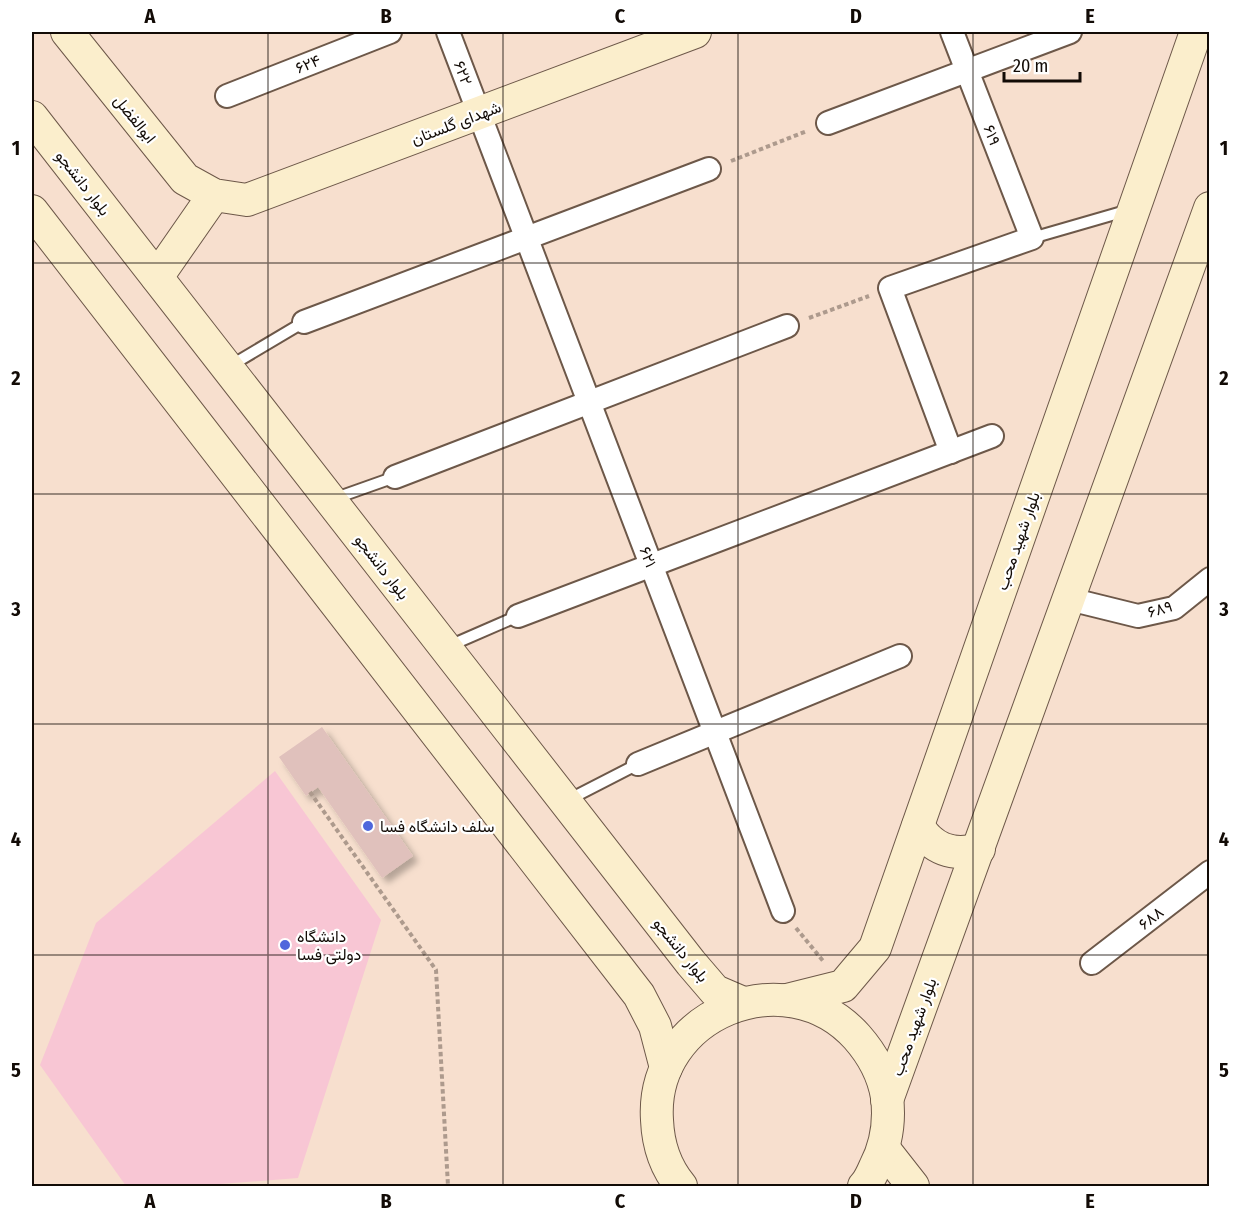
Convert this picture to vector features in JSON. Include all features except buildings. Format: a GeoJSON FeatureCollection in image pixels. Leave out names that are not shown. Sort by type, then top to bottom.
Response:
{"type":"FeatureCollection","features":[{"type":"Feature","properties":{"kind":"main road","name":"ابوالفضل"},"geometry":{"type":"LineString","coordinates":[[67,32],[185,179],[214,195]]}},
{"type":"Feature","properties":{"kind":"main road","name":"شهدای گلستان"},"geometry":{"type":"LineString","coordinates":[[214,195],[247,200],[695,32]]}},
{"type":"Feature","properties":{"kind":"main road","name":"بلوار شهید محب"},"geometry":{"type":"LineString","coordinates":[[843,986],[876,948],[1196,32]]}},
{"type":"Feature","properties":{"kind":"main road","name":"بلوار دانشجو"},"geometry":{"type":"LineString","coordinates":[[32,117],[715,991],[743,1003]]}},
{"type":"Feature","properties":{"kind":"main road"},"geometry":{"type":"LineString","coordinates":[[157,277],[214,195]]}},
{"type":"Feature","properties":{"kind":"main road","name":"بلوار شهید محب"},"geometry":{"type":"LineString","coordinates":[[887,1100],[1209,208]]}},
{"type":"Feature","properties":{"kind":"main road"},"geometry":{"type":"LineString","coordinates":[[32,211],[639,995],[655,1026],[666,1068]]}},
{"type":"Feature","properties":{"kind":"main road"},"geometry":{"type":"LineString","coordinates":[[918,826],[925,837],[945,851],[956,853],[979,849]]}},
{"type":"Feature","properties":{"kind":"main road"},"geometry":{"type":"LineString","coordinates":[[787,1000],[843,986]]}},
{"type":"Feature","properties":{"kind":"main road"},"geometry":{"type":"LineString","coordinates":[[681,1186],[672,1175],[658,1141],[656,1104],[666,1068],[679,1046],[697,1026],[719,1012],[743,1003],[765,999],[787,1000],[819,1009],[848,1026],[870,1052],[884,1082],[887,1100],[889,1116],[884,1149],[891,1186]]}},
{"type":"Feature","properties":{"kind":"main road"},"geometry":{"type":"LineString","coordinates":[[864,1186],[884,1149]]}},
{"type":"Feature","properties":{"kind":"main road"},"geometry":{"type":"LineString","coordinates":[[884,1149],[913,1186]]}},
{"type":"Feature","properties":{"kind":"street","name":"۶۲۴"},"geometry":{"type":"LineString","coordinates":[[227,96],[390,32]]}},
{"type":"Feature","properties":{"kind":"street","name":"۶۲۲"},"geometry":{"type":"LineString","coordinates":[[448,32],[478,114]]}},
{"type":"Feature","properties":{"kind":"street","name":"۶۱۹"},"geometry":{"type":"LineString","coordinates":[[952,32],[1032,238]]}},
{"type":"Feature","properties":{"kind":"street"},"geometry":{"type":"LineString","coordinates":[[828,123],[1070,32]]}},
{"type":"Feature","properties":{"kind":"street","name":"۶۲۱"},"geometry":{"type":"LineString","coordinates":[[478,114],[783,911]]}},
{"type":"Feature","properties":{"kind":"street"},"geometry":{"type":"LineString","coordinates":[[304,322],[709,169]]}},
{"type":"Feature","properties":{"kind":"street"},"geometry":{"type":"LineString","coordinates":[[951,452],[890,288],[1032,238]]}},
{"type":"Feature","properties":{"kind":"street"},"geometry":{"type":"LineString","coordinates":[[394,477],[787,326]]}},
{"type":"Feature","properties":{"kind":"street"},"geometry":{"type":"LineString","coordinates":[[518,616],[992,436]]}},
{"type":"Feature","properties":{"kind":"street","name":"۶۸۹"},"geometry":{"type":"LineString","coordinates":[[1069,599],[1138,616],[1174,608],[1209,579]]}},
{"type":"Feature","properties":{"kind":"street"},"geometry":{"type":"LineString","coordinates":[[638,764],[900,656]]}},
{"type":"Feature","properties":{"kind":"street","name":"۶۸۸"},"geometry":{"type":"LineString","coordinates":[[1092,963],[1209,872]]}},
{"type":"Feature","properties":{"kind":"lane"},"geometry":{"type":"LineString","coordinates":[[1032,238],[1134,208]]}},
{"type":"Feature","properties":{"kind":"lane"},"geometry":{"type":"LineString","coordinates":[[227,368],[304,322]]}},
{"type":"Feature","properties":{"kind":"lane"},"geometry":{"type":"LineString","coordinates":[[330,500],[394,477]]}},
{"type":"Feature","properties":{"kind":"lane"},"geometry":{"type":"LineString","coordinates":[[445,648],[518,616]]}},
{"type":"Feature","properties":{"kind":"lane"},"geometry":{"type":"LineString","coordinates":[[565,801],[638,764]]}},
{"type":"Feature","properties":{"kind":"path"},"geometry":{"type":"LineString","coordinates":[[709,169],[828,123]]}},
{"type":"Feature","properties":{"kind":"path"},"geometry":{"type":"LineString","coordinates":[[787,326],[890,288]]}},
{"type":"Feature","properties":{"kind":"path"},"geometry":{"type":"LineString","coordinates":[[310,792],[436,970],[448,1186]]}},
{"type":"Feature","properties":{"kind":"path"},"geometry":{"type":"LineString","coordinates":[[783,911],[843,986]]}},
{"type":"Feature","properties":{"kind":"shaded area"},"geometry":{"type":"Polygon","coordinates":[[[275,771],[381,920],[298,1178],[194,1186],[126,1186],[40,1065],[96,923],[275,771]]]}},
{"type":"Feature","properties":{"kind":"place","name":"سلف دانشگاه فسا"},"geometry":{"type":"Point","coordinates":[368,826]}},
{"type":"Feature","properties":{"kind":"place","name":"دانشگاه دولتی فسا"},"geometry":{"type":"Point","coordinates":[285,945]}}]}
